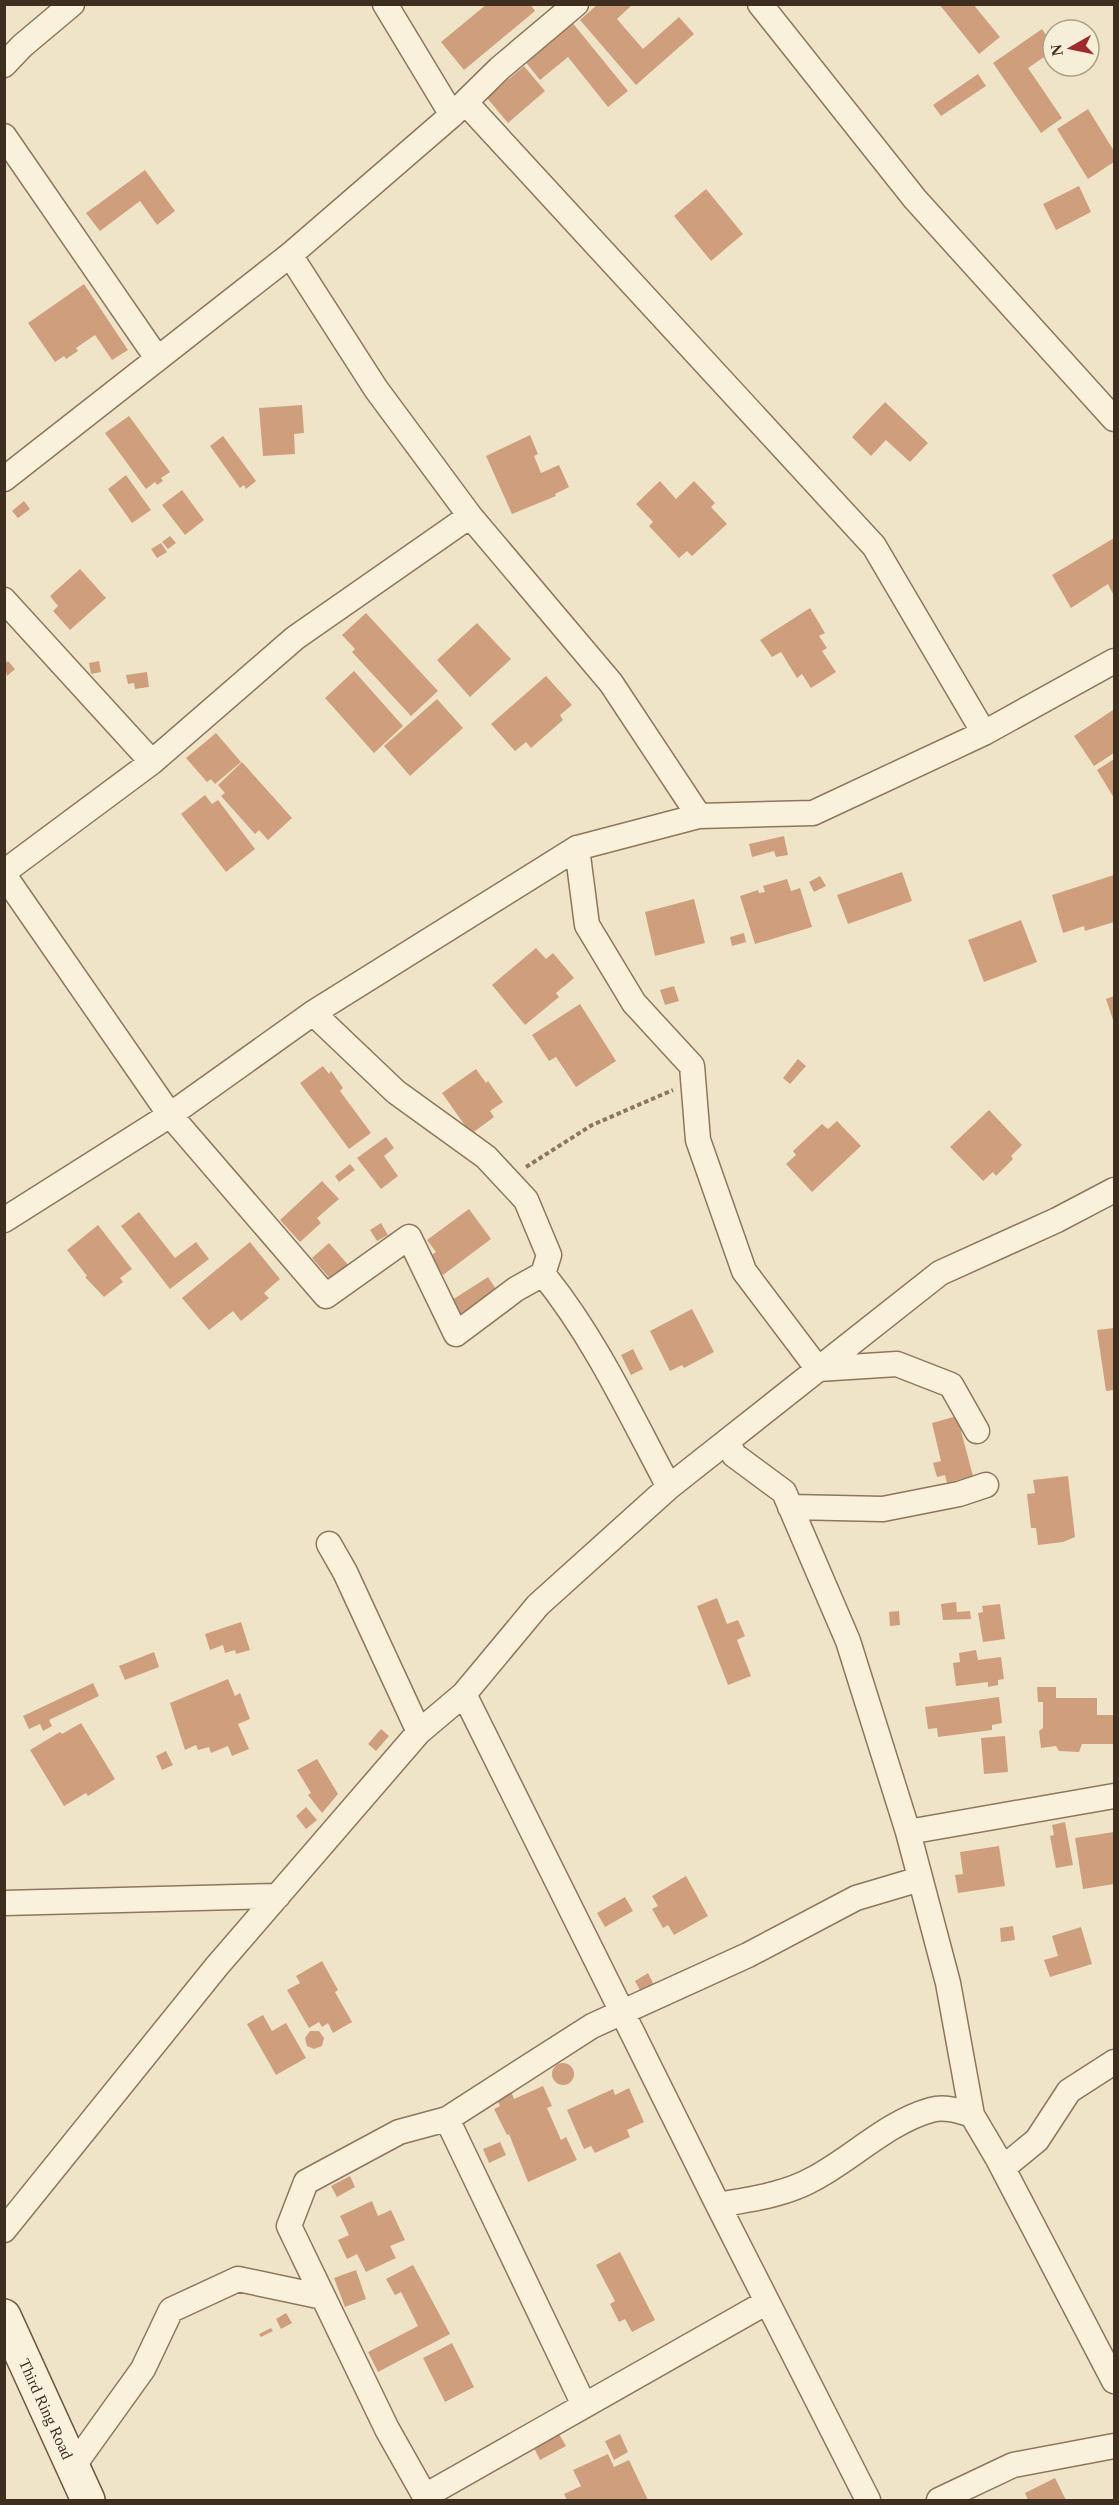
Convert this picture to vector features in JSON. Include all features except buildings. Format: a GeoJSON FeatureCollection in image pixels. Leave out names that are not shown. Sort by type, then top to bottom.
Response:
{"type":"FeatureCollection","features":[{"type":"Feature","properties":{"kind":"street"},"geometry":{"type":"LineString","coordinates":[[4,65],[22,46],[72,4]]}},
{"type":"Feature","properties":{"kind":"street"},"geometry":{"type":"LineString","coordinates":[[385,4],[459,109],[874,546],[984,733]]}},
{"type":"Feature","properties":{"kind":"street"},"geometry":{"type":"LineString","coordinates":[[4,479],[290,255],[459,109],[500,68],[576,4]]}},
{"type":"Feature","properties":{"kind":"street"},"geometry":{"type":"LineString","coordinates":[[760,4],[915,199],[1114,419]]}},
{"type":"Feature","properties":{"kind":"street"},"geometry":{"type":"LineString","coordinates":[[4,136],[158,358]]}},
{"type":"Feature","properties":{"kind":"street"},"geometry":{"type":"LineString","coordinates":[[290,255],[376,389],[470,516],[611,683],[699,816]]}},
{"type":"Feature","properties":{"kind":"street"},"geometry":{"type":"LineString","coordinates":[[313,1013],[396,1092],[486,1157],[526,1200],[549,1255],[543,1274],[516,1289],[456,1334],[409,1237],[326,1296],[170,1115],[4,874],[152,762],[295,639],[470,516]]}},
{"type":"Feature","properties":{"kind":"street"},"geometry":{"type":"LineString","coordinates":[[4,600],[152,762]]}},
{"type":"Feature","properties":{"kind":"street"},"geometry":{"type":"LineString","coordinates":[[4,1220],[170,1115],[313,1013],[577,848],[699,816],[813,813],[984,733],[1114,661]]}},
{"type":"Feature","properties":{"kind":"street"},"geometry":{"type":"LineString","coordinates":[[577,848],[587,925],[634,1004],[692,1066],[698,1140],[744,1271],[818,1369]]}},
{"type":"Feature","properties":{"kind":"street"},"geometry":{"type":"LineString","coordinates":[[4,2230],[216,1966],[419,1732],[464,1694],[538,1605],[669,1487],[940,1273],[1057,1221],[1114,1190]]}},
{"type":"Feature","properties":{"kind":"street"},"geometry":{"type":"LineString","coordinates":[[543,1274],[604,1364],[669,1487]]}},
{"type":"Feature","properties":{"kind":"street"},"geometry":{"type":"LineString","coordinates":[[818,1369],[897,1364],[951,1385],[977,1431]]}},
{"type":"Feature","properties":{"kind":"street"},"geometry":{"type":"LineString","coordinates":[[728,1442],[734,1455],[784,1492],[848,1641],[908,1832],[948,1983],[972,2115],[1003,2168],[1114,2381]]}},
{"type":"Feature","properties":{"kind":"street"},"geometry":{"type":"LineString","coordinates":[[790,1507],[883,1509],[959,1494],[986,1485]]}},
{"type":"Feature","properties":{"kind":"street"},"geometry":{"type":"LineString","coordinates":[[329,1544],[345,1572],[419,1732]]}},
{"type":"Feature","properties":{"kind":"street"},"geometry":{"type":"LineString","coordinates":[[464,1694],[622,2014],[868,2500]]}},
{"type":"Feature","properties":{"kind":"street"},"geometry":{"type":"LineString","coordinates":[[908,1832],[1114,1796]]}},
{"type":"Feature","properties":{"kind":"street"},"geometry":{"type":"LineString","coordinates":[[767,2302],[584,2405],[426,2498],[387,2430],[289,2226],[306,2182],[399,2132],[447,2119],[592,2026],[748,1955],[856,1898],[920,1879]]}},
{"type":"Feature","properties":{"kind":"street"},"geometry":{"type":"LineString","coordinates":[[4,1903],[278,1896]]}},
{"type":"Feature","properties":{"kind":"street"},"geometry":{"type":"LineString","coordinates":[[1003,2168],[1037,2140],[1069,2091],[1114,2062]]}},
{"type":"Feature","properties":{"kind":"street"},"geometry":{"type":"LineString","coordinates":[[718,2205],[782,2193],[816,2178],[892,2128],[932,2109],[950,2109],[972,2115]]}},
{"type":"Feature","properties":{"kind":"street"},"geometry":{"type":"LineString","coordinates":[[447,2119],[584,2405]]}},
{"type":"Feature","properties":{"kind":"street"},"geometry":{"type":"LineString","coordinates":[[72,2468],[143,2369],[171,2310],[238,2279],[323,2297]]}},
{"type":"Feature","properties":{"kind":"street","name":"Third Ring Road"},"geometry":{"type":"LineString","coordinates":[[4,2316],[88,2500]]}},
{"type":"Feature","properties":{"kind":"street"},"geometry":{"type":"LineString","coordinates":[[939,2500],[1013,2465],[1114,2446]]}},
{"type":"Feature","properties":{"kind":"path"},"geometry":{"type":"LineString","coordinates":[[507,1180],[592,1125],[673,1090],[692,1066]]}}]}
